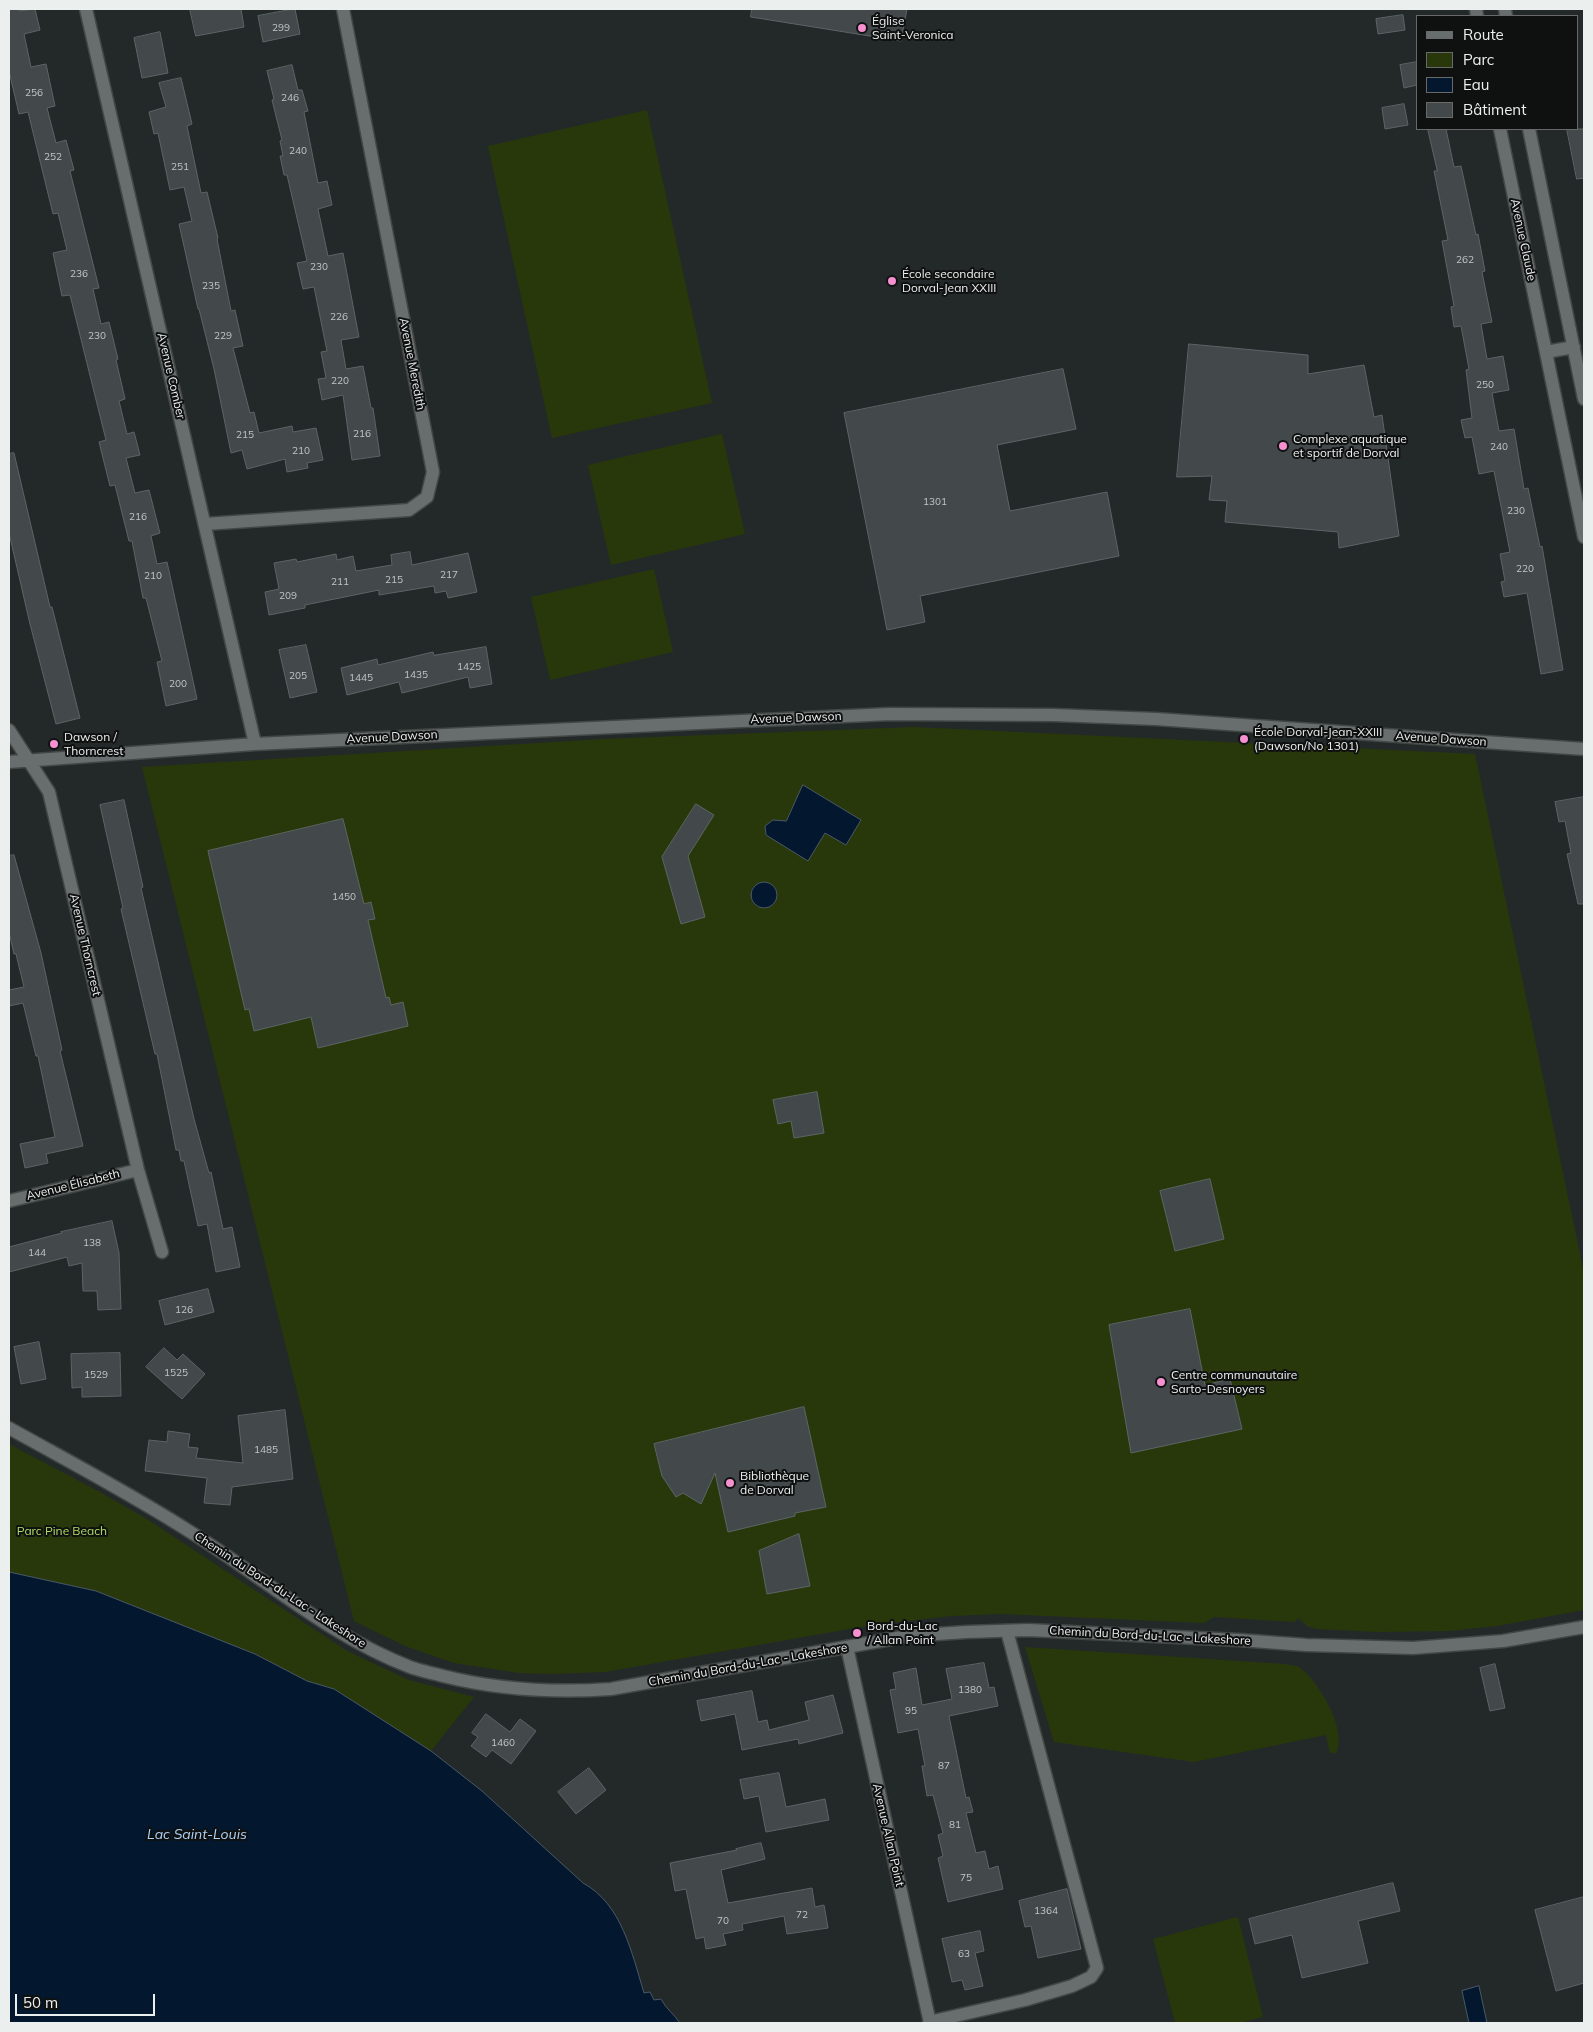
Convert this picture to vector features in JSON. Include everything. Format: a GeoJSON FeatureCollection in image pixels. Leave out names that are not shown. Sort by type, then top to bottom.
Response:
{"type":"FeatureCollection","features":[{"type":"Feature","properties":{"kind":"street","name":"Avenue Comber"},"geometry":{"type":"LineString","coordinates":[[86,9],[255,744]]}},
{"type":"Feature","properties":{"kind":"street","name":"Avenue Meredith"},"geometry":{"type":"LineString","coordinates":[[205,524],[409,510],[427,497],[433,472],[344,9]]}},
{"type":"Feature","properties":{"kind":"street","name":"Avenue Claude"},"geometry":{"type":"LineString","coordinates":[[1500,130],[1584,537]]}},
{"type":"Feature","properties":{"kind":"street"},"geometry":{"type":"LineString","coordinates":[[1529,130],[1584,399]]}},
{"type":"Feature","properties":{"kind":"street"},"geometry":{"type":"LineString","coordinates":[[1546,352],[1574,347]]}},
{"type":"Feature","properties":{"kind":"street","name":"Avenue Dawson"},"geometry":{"type":"LineString","coordinates":[[9,762],[255,744],[890,714],[1034,715],[1172,720],[1584,749]]}},
{"type":"Feature","properties":{"kind":"street","name":"Avenue Thorncrest"},"geometry":{"type":"LineString","coordinates":[[9,730],[49,792],[138,1170],[162,1252]]}},
{"type":"Feature","properties":{"kind":"street","name":"Avenue Élisabeth"},"geometry":{"type":"LineString","coordinates":[[9,1201],[138,1170]]}},
{"type":"Feature","properties":{"kind":"street","name":"Chemin du Bord-du-Lac - Lakeshore"},"geometry":{"type":"LineString","coordinates":[[9,1428],[115,1487],[192,1533],[332,1627],[372,1650],[411,1668],[467,1682],[509,1689],[575,1692],[611,1689],[908,1636],[1006,1630],[1239,1640],[1306,1646],[1413,1648],[1503,1641],[1584,1627]]}},
{"type":"Feature","properties":{"kind":"street"},"geometry":{"type":"LineString","coordinates":[[930,2022],[1025,2000],[1072,1986],[1091,1977],[1096,1968],[1006,1630]]}},
{"type":"Feature","properties":{"kind":"street","name":"Avenue Allan Point"},"geometry":{"type":"LineString","coordinates":[[847,1647],[930,2022]]}},
{"type":"Feature","properties":{"kind":"green space"},"geometry":{"type":"Polygon","coordinates":[[[647,110],[712,403],[552,438],[488,146],[647,110]]]}},
{"type":"Feature","properties":{"kind":"green space"},"geometry":{"type":"Polygon","coordinates":[[[722,434],[745,534],[611,565],[588,465],[722,434]]]}},
{"type":"Feature","properties":{"kind":"green space"},"geometry":{"type":"Polygon","coordinates":[[[654,569],[673,652],[550,680],[531,597],[654,569]]]}},
{"type":"Feature","properties":{"kind":"green space"},"geometry":{"type":"Polygon","coordinates":[[[915,727],[1475,754],[1584,1273],[1584,1610],[1497,1626],[1449,1631],[1378,1632],[1317,1629],[1307,1626],[1298,1618],[1295,1622],[1214,1617],[1204,1623],[1001,1614],[951,1616],[872,1625],[605,1672],[551,1674],[519,1673],[454,1663],[405,1646],[354,1621],[142,767],[603,739],[915,727]]]}},
{"type":"Feature","properties":{"kind":"green space","name":"Parc Pine Beach"},"geometry":{"type":"Polygon","coordinates":[[[9,1444],[150,1521],[347,1651],[409,1680],[474,1697],[431,1751],[334,1689],[307,1681],[255,1654],[96,1591],[9,1572],[9,1444]]]}},
{"type":"Feature","properties":{"kind":"green space"},"geometry":{"type":"Polygon","coordinates":[[[1025,1647],[1297,1666],[1313,1681],[1329,1706],[1335,1719],[1339,1744],[1336,1753],[1330,1753],[1326,1735],[1194,1762],[1054,1742],[1025,1647]]]}},
{"type":"Feature","properties":{"kind":"green space"},"geometry":{"type":"Polygon","coordinates":[[[1238,1917],[1263,2017],[1239,2023],[1175,2023],[1153,1939],[1238,1917]]]}},
{"type":"Feature","properties":{"kind":"water"},"geometry":{"type":"Polygon","coordinates":[[[803,785],[861,820],[846,845],[825,833],[808,861],[766,835],[765,826],[773,820],[786,821],[803,785]]]}},
{"type":"Feature","properties":{"kind":"water"},"geometry":{"type":"Polygon","coordinates":[[[764,882],[773,886],[777,895],[773,904],[764,908],[755,904],[751,895],[755,886],[764,882]]]}},
{"type":"Feature","properties":{"kind":"water","name":"Lac Saint-Louis"},"geometry":{"type":"Polygon","coordinates":[[[9,1572],[96,1591],[255,1654],[307,1681],[334,1689],[431,1751],[482,1791],[583,1883],[596,1892],[607,1904],[624,1931],[644,1993],[650,1992],[654,2000],[661,1999],[680,2023],[9,2023],[9,1572]]]}},
{"type":"Feature","properties":{"kind":"water"},"geometry":{"type":"Polygon","coordinates":[[[1479,1986],[1487,2023],[1469,2023],[1462,1991],[1479,1986]]]}},
{"type":"Feature","properties":{"kind":"building"},"geometry":{"type":"Polygon","coordinates":[[[9,9],[19,9],[19,11],[35,9],[40,30],[24,34],[31,67],[46,64],[55,106],[47,108],[56,143],[66,140],[74,170],[70,171],[99,288],[93,289],[101,324],[109,322],[125,399],[119,401],[127,434],[134,432],[140,455],[126,458],[135,493],[149,490],[160,533],[151,536],[157,564],[167,562],[197,699],[166,706],[157,662],[162,661],[146,598],[143,598],[132,541],[129,541],[115,485],[110,486],[99,442],[106,440],[70,295],[62,296],[53,253],[67,250],[58,213],[53,214],[28,112],[19,114],[9,71],[9,9]]]}},
{"type":"Feature","properties":{"kind":"building"},"geometry":{"type":"Polygon","coordinates":[[[190,9],[241,9],[244,27],[196,36],[190,9]]]}},
{"type":"Feature","properties":{"kind":"building"},"geometry":{"type":"Polygon","coordinates":[[[295,9],[300,34],[263,42],[258,16],[295,9]]]}},
{"type":"Feature","properties":{"kind":"building","name":"Église Saint-Veronica"},"geometry":{"type":"Polygon","coordinates":[[[752,9],[907,9],[901,41],[751,17],[752,9]]]}},
{"type":"Feature","properties":{"kind":"building"},"geometry":{"type":"Polygon","coordinates":[[[1403,15],[1405,30],[1378,34],[1376,19],[1403,15]]]}},
{"type":"Feature","properties":{"kind":"building"},"geometry":{"type":"Polygon","coordinates":[[[160,32],[168,73],[142,78],[134,38],[160,32]]]}},
{"type":"Feature","properties":{"kind":"building"},"geometry":{"type":"Polygon","coordinates":[[[1416,62],[1416,85],[1404,88],[1400,65],[1416,62]]]}},
{"type":"Feature","properties":{"kind":"building"},"geometry":{"type":"Polygon","coordinates":[[[292,65],[298,90],[302,90],[308,111],[304,112],[318,183],[327,181],[332,205],[318,209],[328,256],[343,253],[359,337],[341,340],[346,369],[363,366],[371,408],[373,408],[380,456],[352,460],[343,395],[322,400],[318,379],[326,378],[321,352],[327,351],[314,287],[303,289],[297,263],[307,261],[287,175],[284,175],[280,156],[283,156],[280,141],[282,140],[267,71],[292,65]]]}},
{"type":"Feature","properties":{"kind":"building"},"geometry":{"type":"Polygon","coordinates":[[[181,78],[192,124],[187,126],[201,193],[207,192],[218,238],[231,311],[235,310],[243,346],[233,348],[250,413],[254,412],[259,433],[292,426],[293,432],[316,428],[323,460],[307,463],[308,468],[287,472],[285,459],[247,469],[242,450],[231,453],[214,369],[179,224],[192,221],[184,187],[170,190],[158,133],[154,134],[149,112],[166,107],[159,83],[181,78]]]}},
{"type":"Feature","properties":{"kind":"building"},"geometry":{"type":"Polygon","coordinates":[[[1404,104],[1408,125],[1385,129],[1382,108],[1404,104]]]}},
{"type":"Feature","properties":{"kind":"building"},"geometry":{"type":"Polygon","coordinates":[[[1584,129],[1584,178],[1577,179],[1567,130],[1584,129]]]}},
{"type":"Feature","properties":{"kind":"building"},"geometry":{"type":"Polygon","coordinates":[[[1428,130],[1446,130],[1454,167],[1461,166],[1485,271],[1482,272],[1492,322],[1481,324],[1487,359],[1503,356],[1509,390],[1492,393],[1499,431],[1514,429],[1524,489],[1528,488],[1540,547],[1542,546],[1563,670],[1541,674],[1527,593],[1504,597],[1501,582],[1505,581],[1500,554],[1510,552],[1494,471],[1479,474],[1472,437],[1465,438],[1461,420],[1472,418],[1466,370],[1469,369],[1461,326],[1454,327],[1451,307],[1454,306],[1442,241],[1448,240],[1434,171],[1437,171],[1428,130]]]}},
{"type":"Feature","properties":{"kind":"building","name":"Complexe aquatique et sportif de Dorval"},"geometry":{"type":"Polygon","coordinates":[[[1189,344],[1308,355],[1308,374],[1364,365],[1374,417],[1382,415],[1399,536],[1339,548],[1338,532],[1225,522],[1227,501],[1209,500],[1212,476],[1177,477],[1189,344]]]}},
{"type":"Feature","properties":{"kind":"building"},"geometry":{"type":"Polygon","coordinates":[[[1063,369],[1076,429],[997,445],[1010,511],[1107,492],[1119,556],[920,596],[925,622],[887,630],[844,413],[1063,369]]]}},
{"type":"Feature","properties":{"kind":"building"},"geometry":{"type":"Polygon","coordinates":[[[14,453],[50,607],[52,607],[80,718],[56,724],[9,533],[9,454],[14,453]]]}},
{"type":"Feature","properties":{"kind":"building"},"geometry":{"type":"Polygon","coordinates":[[[410,552],[412,565],[468,553],[477,592],[448,598],[446,591],[435,593],[434,586],[379,595],[379,590],[305,605],[305,608],[269,615],[265,592],[279,589],[274,563],[296,559],[297,562],[336,554],[337,560],[353,556],[356,571],[392,565],[391,555],[410,552]]]}},
{"type":"Feature","properties":{"kind":"building"},"geometry":{"type":"Polygon","coordinates":[[[306,645],[317,692],[290,698],[279,650],[306,645]]]}},
{"type":"Feature","properties":{"kind":"building"},"geometry":{"type":"Polygon","coordinates":[[[486,647],[492,684],[470,688],[468,677],[402,693],[399,682],[347,695],[341,668],[377,659],[378,665],[433,652],[434,655],[486,647]]]}},
{"type":"Feature","properties":{"kind":"building"},"geometry":{"type":"Polygon","coordinates":[[[1584,797],[1584,904],[1578,904],[1567,854],[1571,853],[1565,821],[1559,822],[1555,802],[1584,797]]]}},
{"type":"Feature","properties":{"kind":"building"},"geometry":{"type":"Polygon","coordinates":[[[124,800],[143,887],[141,888],[194,1119],[209,1173],[211,1172],[223,1229],[232,1227],[240,1267],[216,1272],[207,1224],[198,1226],[184,1161],[181,1161],[179,1150],[176,1150],[157,1054],[155,1054],[121,909],[123,908],[100,805],[124,800]]]}},
{"type":"Feature","properties":{"kind":"building"},"geometry":{"type":"Polygon","coordinates":[[[696,804],[714,815],[688,856],[705,917],[681,924],[662,857],[696,804]]]}},
{"type":"Feature","properties":{"kind":"building"},"geometry":{"type":"Polygon","coordinates":[[[343,819],[364,904],[371,902],[375,919],[368,920],[386,998],[389,997],[391,1005],[403,1002],[408,1026],[318,1048],[311,1017],[254,1031],[249,1009],[245,1010],[208,851],[343,819]]]}},
{"type":"Feature","properties":{"kind":"building"},"geometry":{"type":"Polygon","coordinates":[[[14,855],[41,953],[62,1050],[60,1051],[83,1146],[46,1154],[48,1163],[25,1168],[20,1144],[55,1137],[38,1056],[36,1056],[23,1003],[9,1006],[9,990],[24,987],[9,932],[9,856],[14,855]]]}},
{"type":"Feature","properties":{"kind":"building"},"geometry":{"type":"Polygon","coordinates":[[[817,1092],[824,1133],[794,1138],[791,1121],[778,1124],[773,1100],[817,1092]]]}},
{"type":"Feature","properties":{"kind":"building"},"geometry":{"type":"Polygon","coordinates":[[[1210,1179],[1224,1239],[1175,1251],[1160,1191],[1210,1179]]]}},
{"type":"Feature","properties":{"kind":"building"},"geometry":{"type":"Polygon","coordinates":[[[112,1221],[119,1253],[121,1309],[98,1310],[97,1291],[83,1291],[82,1263],[69,1266],[67,1257],[9,1272],[9,1247],[61,1232],[112,1221]]]}},
{"type":"Feature","properties":{"kind":"building"},"geometry":{"type":"Polygon","coordinates":[[[208,1289],[214,1312],[165,1325],[159,1301],[208,1289]]]}},
{"type":"Feature","properties":{"kind":"building","name":"Centre communautaire Sarto-Desnoyers"},"geometry":{"type":"Polygon","coordinates":[[[1190,1309],[1205,1385],[1230,1379],[1242,1429],[1131,1453],[1109,1325],[1190,1309]]]}},
{"type":"Feature","properties":{"kind":"building"},"geometry":{"type":"Polygon","coordinates":[[[39,1342],[46,1379],[21,1384],[14,1347],[39,1342]]]}},
{"type":"Feature","properties":{"kind":"building"},"geometry":{"type":"Polygon","coordinates":[[[164,1348],[177,1360],[183,1354],[205,1374],[182,1399],[146,1367],[164,1348]]]}},
{"type":"Feature","properties":{"kind":"building"},"geometry":{"type":"Polygon","coordinates":[[[120,1353],[121,1396],[82,1397],[82,1387],[72,1388],[71,1354],[120,1353]]]}},
{"type":"Feature","properties":{"kind":"building"},"geometry":{"type":"Polygon","coordinates":[[[804,1407],[826,1507],[795,1513],[795,1516],[728,1532],[715,1473],[701,1504],[683,1493],[676,1497],[662,1476],[654,1444],[804,1407]]]}},
{"type":"Feature","properties":{"kind":"building"},"geometry":{"type":"Polygon","coordinates":[[[285,1410],[293,1479],[232,1487],[230,1505],[204,1503],[207,1478],[145,1471],[149,1440],[167,1442],[168,1431],[190,1434],[188,1447],[198,1448],[196,1458],[243,1463],[238,1416],[285,1410]]]}},
{"type":"Feature","properties":{"kind":"building"},"geometry":{"type":"Polygon","coordinates":[[[799,1534],[810,1586],[767,1594],[759,1551],[799,1534]]]}},
{"type":"Feature","properties":{"kind":"building"},"geometry":{"type":"Polygon","coordinates":[[[984,1663],[989,1688],[994,1687],[998,1706],[949,1716],[966,1798],[969,1797],[973,1812],[966,1813],[976,1853],[985,1851],[989,1869],[998,1866],[1003,1889],[948,1902],[938,1858],[943,1856],[938,1835],[943,1833],[933,1795],[927,1796],[922,1766],[925,1766],[918,1729],[898,1733],[890,1690],[896,1689],[893,1673],[916,1668],[922,1705],[952,1699],[946,1669],[984,1663]]]}},
{"type":"Feature","properties":{"kind":"building"},"geometry":{"type":"Polygon","coordinates":[[[1495,1664],[1505,1708],[1490,1711],[1480,1668],[1495,1664]]]}},
{"type":"Feature","properties":{"kind":"building"},"geometry":{"type":"Polygon","coordinates":[[[752,1691],[758,1722],[767,1720],[769,1730],[809,1720],[805,1702],[833,1695],[843,1733],[799,1744],[798,1739],[742,1750],[735,1714],[701,1721],[697,1701],[752,1691]]]}},
{"type":"Feature","properties":{"kind":"building"},"geometry":{"type":"Polygon","coordinates":[[[486,1714],[510,1732],[520,1719],[536,1731],[511,1764],[492,1750],[486,1757],[471,1746],[478,1737],[472,1733],[486,1714]]]}},
{"type":"Feature","properties":{"kind":"building"},"geometry":{"type":"Polygon","coordinates":[[[589,1768],[606,1790],[576,1814],[558,1792],[589,1768]]]}},
{"type":"Feature","properties":{"kind":"building"},"geometry":{"type":"Polygon","coordinates":[[[779,1773],[786,1807],[825,1799],[829,1820],[766,1832],[759,1796],[744,1799],[740,1780],[779,1773]]]}},
{"type":"Feature","properties":{"kind":"building"},"geometry":{"type":"Polygon","coordinates":[[[761,1843],[765,1859],[721,1870],[728,1903],[812,1888],[815,1907],[824,1905],[828,1928],[787,1934],[784,1916],[742,1924],[743,1930],[723,1934],[726,1945],[706,1949],[704,1937],[696,1939],[686,1889],[675,1891],[670,1863],[737,1850],[761,1843]]]}},
{"type":"Feature","properties":{"kind":"building"},"geometry":{"type":"Polygon","coordinates":[[[1393,1883],[1400,1911],[1358,1921],[1368,1963],[1302,1978],[1292,1935],[1255,1944],[1249,1919],[1393,1883]]]}},
{"type":"Feature","properties":{"kind":"building"},"geometry":{"type":"Polygon","coordinates":[[[1067,1889],[1081,1949],[1038,1958],[1031,1926],[1025,1927],[1019,1901],[1067,1889]]]}},
{"type":"Feature","properties":{"kind":"building"},"geometry":{"type":"Polygon","coordinates":[[[1584,1897],[1584,1983],[1556,1991],[1535,1910],[1584,1897]]]}},
{"type":"Feature","properties":{"kind":"building"},"geometry":{"type":"Polygon","coordinates":[[[980,1931],[984,1951],[975,1953],[983,1986],[965,1990],[962,1980],[952,1982],[942,1939],[980,1931]]]}},
{"type":"Feature","properties":{"kind":"place","name":"Église Saint-Veronica"},"geometry":{"type":"Point","coordinates":[862,28]}},
{"type":"Feature","properties":{"kind":"place","name":"École secondaire Dorval-Jean XXIII"},"geometry":{"type":"Point","coordinates":[892,281]}},
{"type":"Feature","properties":{"kind":"place","name":"Complexe aquatique et sportif de Dorval"},"geometry":{"type":"Point","coordinates":[1283,446]}},
{"type":"Feature","properties":{"kind":"place","name":"École Dorval-Jean-XXIII (Dawson/No 1301)"},"geometry":{"type":"Point","coordinates":[1244,739]}},
{"type":"Feature","properties":{"kind":"place","name":"Dawson / Thorncrest"},"geometry":{"type":"Point","coordinates":[54,744]}},
{"type":"Feature","properties":{"kind":"place","name":"Centre communautaire Sarto-Desnoyers"},"geometry":{"type":"Point","coordinates":[1161,1382]}},
{"type":"Feature","properties":{"kind":"place","name":"Bibliothèque de Dorval"},"geometry":{"type":"Point","coordinates":[730,1483]}},
{"type":"Feature","properties":{"kind":"place","name":"Bord-du-Lac / Allan Point"},"geometry":{"type":"Point","coordinates":[857,1633]}}]}
